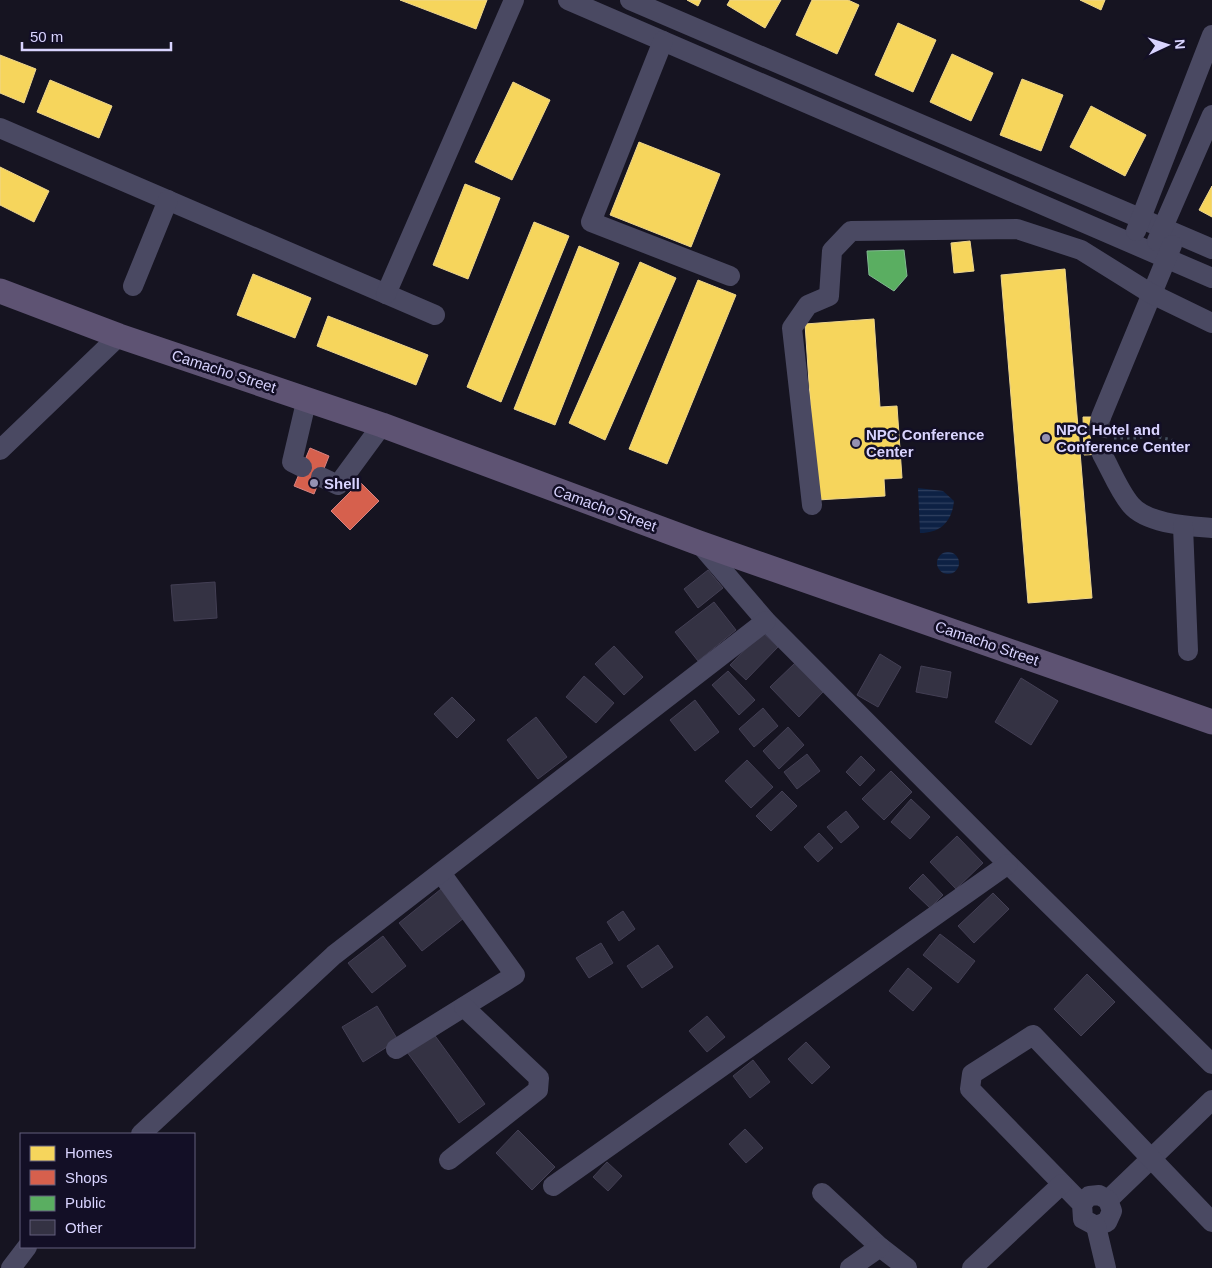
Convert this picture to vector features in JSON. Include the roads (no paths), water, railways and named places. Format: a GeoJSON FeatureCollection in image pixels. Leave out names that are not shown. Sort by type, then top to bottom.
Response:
{"type":"FeatureCollection","features":[{"type":"Feature","properties":{"kind":"main road","name":"Camacho Street"},"geometry":{"type":"LineString","coordinates":[[0,291],[119,336],[307,398],[382,425],[699,543],[1212,722]]}},
{"type":"Feature","properties":{"kind":"street"},"geometry":{"type":"LineString","coordinates":[[386,294],[514,0]]}},
{"type":"Feature","properties":{"kind":"street"},"geometry":{"type":"LineString","coordinates":[[568,0],[1212,278]]}},
{"type":"Feature","properties":{"kind":"street"},"geometry":{"type":"LineString","coordinates":[[614,20],[622,0]]}},
{"type":"Feature","properties":{"kind":"street"},"geometry":{"type":"LineString","coordinates":[[630,0],[1212,249]]}},
{"type":"Feature","properties":{"kind":"street"},"geometry":{"type":"LineString","coordinates":[[1131,243],[1212,35]]}},
{"type":"Feature","properties":{"kind":"street"},"geometry":{"type":"LineString","coordinates":[[663,41],[591,222],[730,276]]}},
{"type":"Feature","properties":{"kind":"street"},"geometry":{"type":"LineString","coordinates":[[1101,416],[1150,293],[1159,255],[1170,231],[1212,115]]}},
{"type":"Feature","properties":{"kind":"street"},"geometry":{"type":"LineString","coordinates":[[0,128],[435,315]]}},
{"type":"Feature","properties":{"kind":"street"},"geometry":{"type":"LineString","coordinates":[[133,286],[168,200]]}},
{"type":"Feature","properties":{"kind":"street"},"geometry":{"type":"LineString","coordinates":[[812,505],[792,328],[808,305],[829,296],[832,251],[851,231],[1017,229],[1081,250],[1150,293],[1212,323]]}},
{"type":"Feature","properties":{"kind":"street"},"geometry":{"type":"LineString","coordinates":[[0,450],[119,336]]}},
{"type":"Feature","properties":{"kind":"street"},"geometry":{"type":"LineString","coordinates":[[302,467],[292,462],[307,398]]}},
{"type":"Feature","properties":{"kind":"street"},"geometry":{"type":"LineString","coordinates":[[321,476],[338,485],[382,425]]}},
{"type":"Feature","properties":{"kind":"street"},"geometry":{"type":"LineString","coordinates":[[1103,446],[1132,506],[1154,519],[1183,526],[1212,528]]}},
{"type":"Feature","properties":{"kind":"street"},"geometry":{"type":"LineString","coordinates":[[1183,526],[1188,652]]}},
{"type":"Feature","properties":{"kind":"street"},"geometry":{"type":"LineString","coordinates":[[699,543],[766,621],[1008,864],[1212,1064]]}},
{"type":"Feature","properties":{"kind":"street"},"geometry":{"type":"LineString","coordinates":[[142,1133],[334,955],[766,621]]}},
{"type":"Feature","properties":{"kind":"street"},"geometry":{"type":"LineString","coordinates":[[553,1186],[1008,864]]}},
{"type":"Feature","properties":{"kind":"street"},"geometry":{"type":"LineString","coordinates":[[396,1049],[515,975],[441,873]]}},
{"type":"Feature","properties":{"kind":"street"},"geometry":{"type":"LineString","coordinates":[[448,1160],[538,1090],[539,1078],[464,1006]]}},
{"type":"Feature","properties":{"kind":"street"},"geometry":{"type":"LineString","coordinates":[[1082,1204],[1089,1196],[1099,1195],[1108,1200],[1112,1211],[1107,1222],[1096,1226],[1083,1219],[1082,1204],[970,1089],[972,1074],[1033,1035],[1212,1222]]}},
{"type":"Feature","properties":{"kind":"street"},"geometry":{"type":"LineString","coordinates":[[1108,1200],[1212,1100]]}},
{"type":"Feature","properties":{"kind":"street"},"geometry":{"type":"LineString","coordinates":[[972,1268],[1062,1184]]}},
{"type":"Feature","properties":{"kind":"street"},"geometry":{"type":"LineString","coordinates":[[822,1193],[880,1248],[906,1268]]}},
{"type":"Feature","properties":{"kind":"street"},"geometry":{"type":"LineString","coordinates":[[1096,1226],[1104,1267]]}},
{"type":"Feature","properties":{"kind":"street"},"geometry":{"type":"LineString","coordinates":[[11,1268],[26,1248]]}},
{"type":"Feature","properties":{"kind":"street"},"geometry":{"type":"LineString","coordinates":[[850,1268],[880,1248]]}},
{"type":"Feature","properties":{"kind":"water"},"geometry":{"type":"Polygon","coordinates":[[[918,488],[943,491],[954,501],[948,520],[934,531],[920,533],[918,488]]]}},
{"type":"Feature","properties":{"kind":"water"},"geometry":{"type":"Polygon","coordinates":[[[944,552],[952,552],[959,559],[959,567],[952,574],[944,574],[937,567],[937,559],[944,552]]]}},
{"type":"Feature","properties":{"kind":"tunnel"},"geometry":{"type":"LineString","coordinates":[[1101,417],[1097,438],[1102,454]]}},
{"type":"Feature","properties":{"kind":"place","name":"NPC Hotel and Conference Center"},"geometry":{"type":"Point","coordinates":[1046,438]}},
{"type":"Feature","properties":{"kind":"place","name":"NPC Conference Center"},"geometry":{"type":"Point","coordinates":[856,443]}},
{"type":"Feature","properties":{"kind":"place","name":"Shell"},"geometry":{"type":"Point","coordinates":[314,483]}}]}
